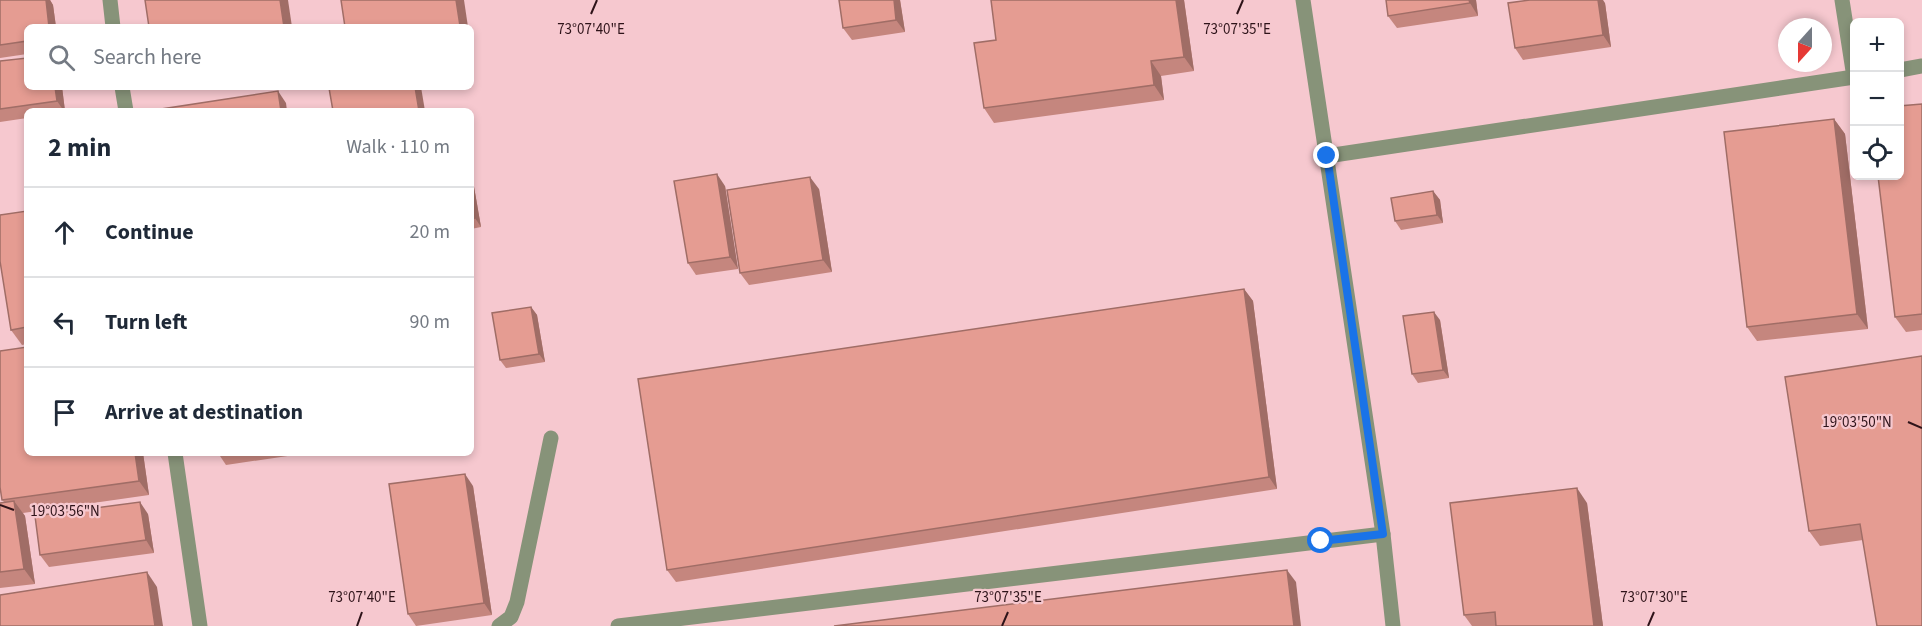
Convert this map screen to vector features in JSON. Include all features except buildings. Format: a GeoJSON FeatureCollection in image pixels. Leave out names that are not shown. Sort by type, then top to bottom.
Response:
{"type":"FeatureCollection","features":[{"type":"Feature","properties":{"kind":"street"},"geometry":{"type":"LineString","coordinates":[[110,0],[113,24]]}},
{"type":"Feature","properties":{"kind":"street"},"geometry":{"type":"LineString","coordinates":[[1303,0],[1383,534],[1393,626]]}},
{"type":"Feature","properties":{"kind":"street"},"geometry":{"type":"LineString","coordinates":[[1842,0],[1853,72]]}},
{"type":"Feature","properties":{"kind":"street"},"geometry":{"type":"LineString","coordinates":[[1904,69],[1922,66]]}},
{"type":"Feature","properties":{"kind":"street"},"geometry":{"type":"LineString","coordinates":[[1327,156],[1850,78]]}},
{"type":"Feature","properties":{"kind":"street"},"geometry":{"type":"LineString","coordinates":[[122,90],[126,108]]}},
{"type":"Feature","properties":{"kind":"street"},"geometry":{"type":"LineString","coordinates":[[499,626],[511,617],[517,602],[551,438]]}},
{"type":"Feature","properties":{"kind":"street"},"geometry":{"type":"LineString","coordinates":[[175,456],[200,626]]}},
{"type":"Feature","properties":{"kind":"street"},"geometry":{"type":"LineString","coordinates":[[618,626],[1383,534]]}},
{"type":"Feature","properties":{"kind":"route"},"geometry":{"type":"LineString","coordinates":[[1321,541],[1383,534],[1327,156]]}}]}
